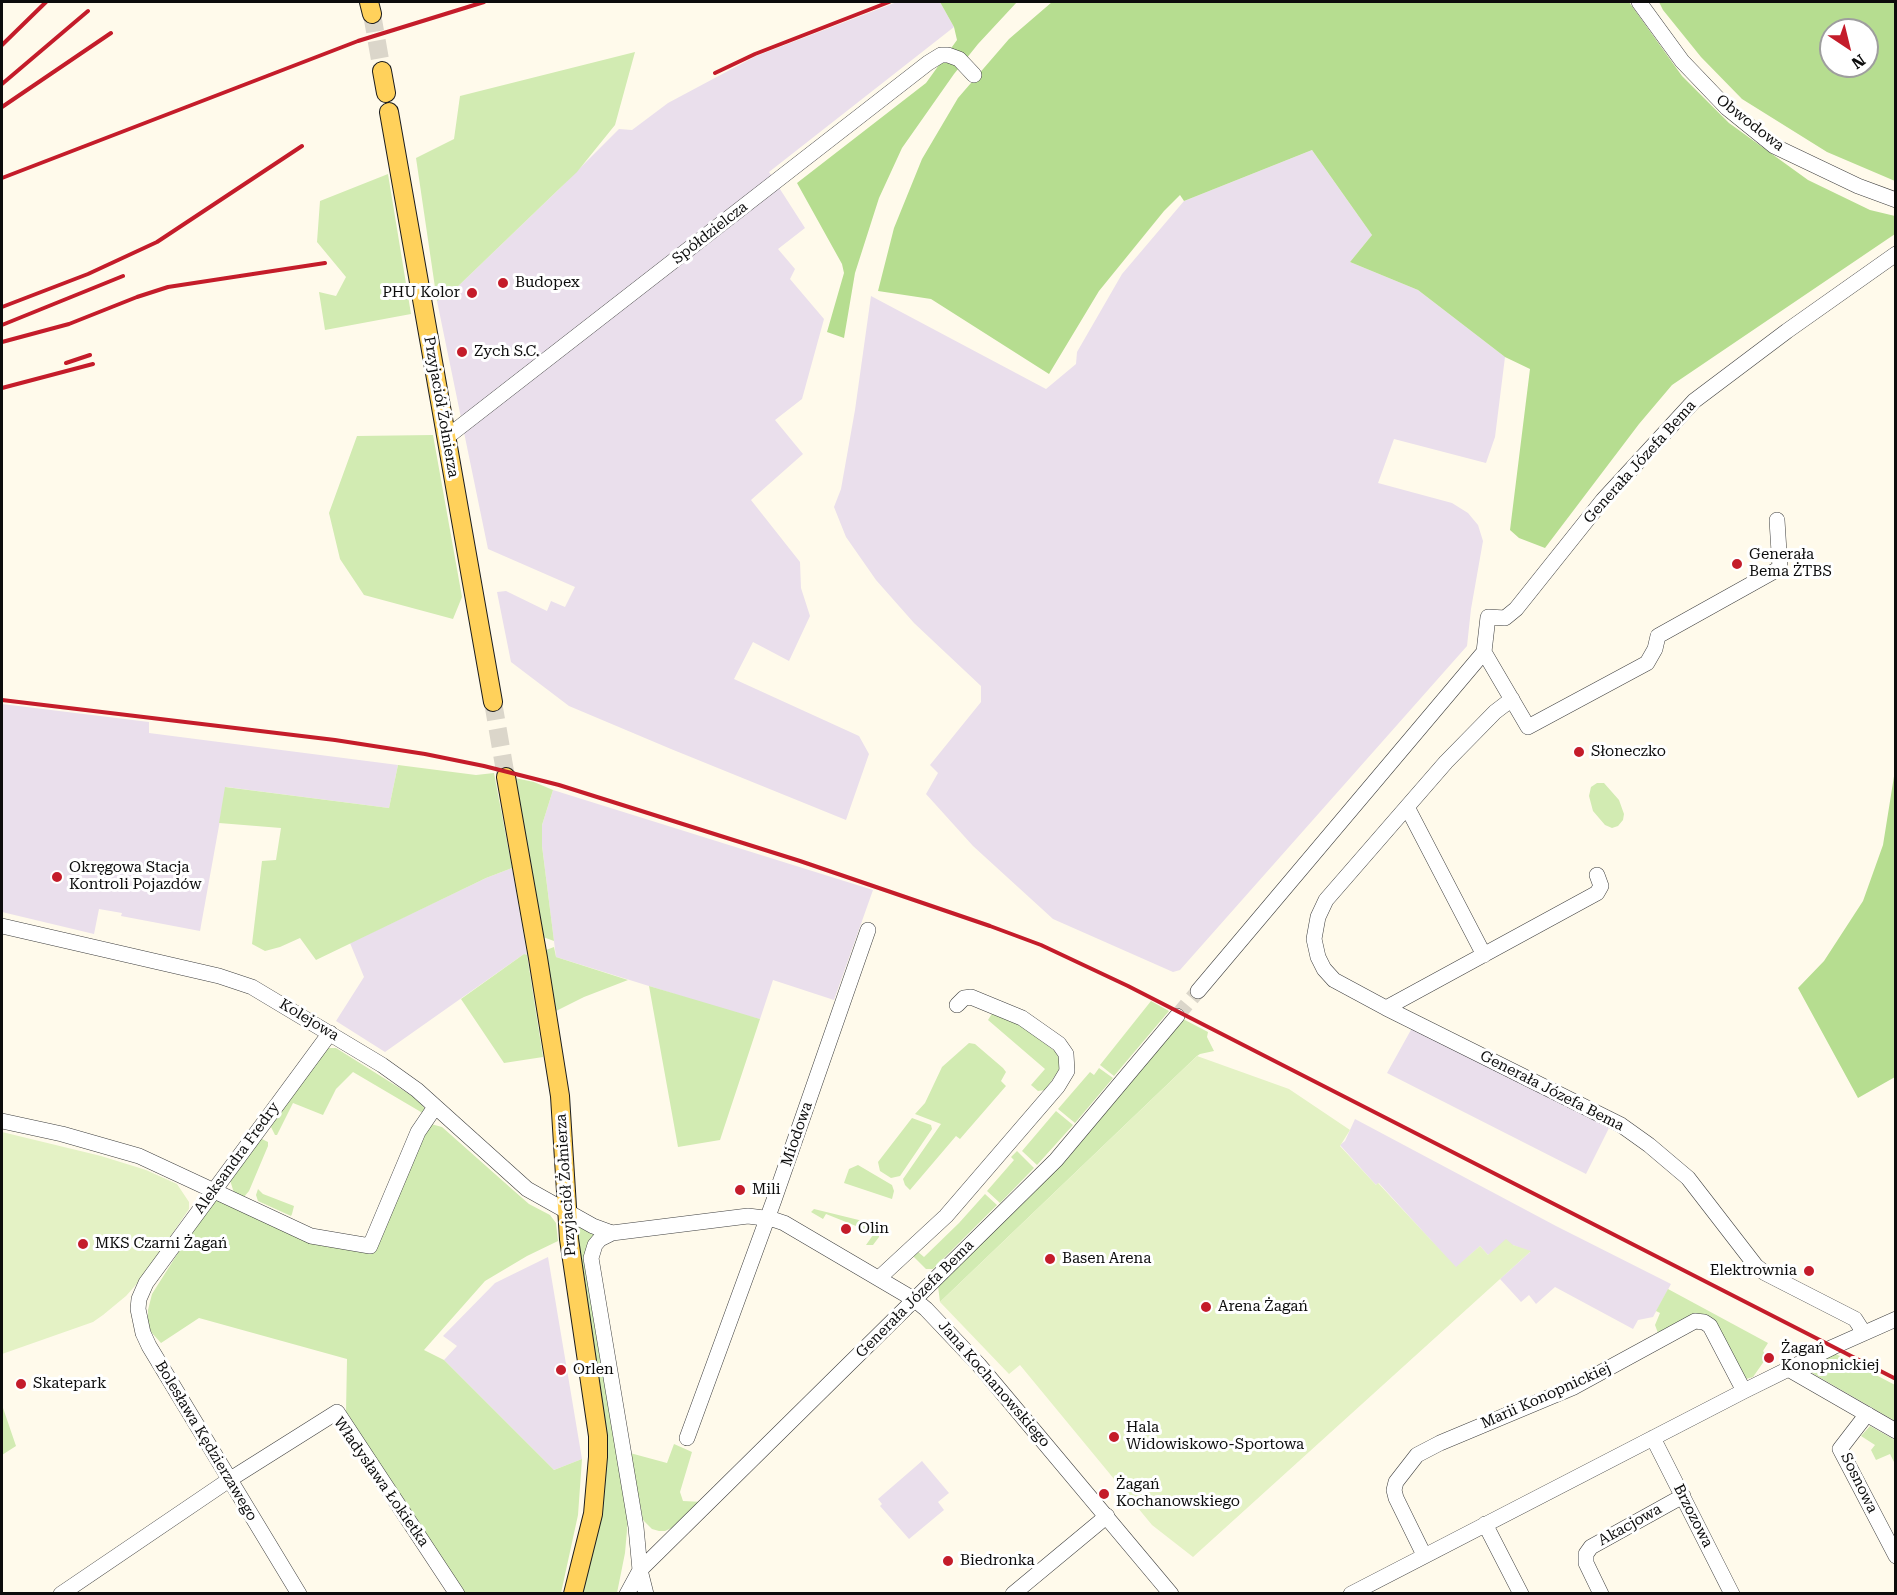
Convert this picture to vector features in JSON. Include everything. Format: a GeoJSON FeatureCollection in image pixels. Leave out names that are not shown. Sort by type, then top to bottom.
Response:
{"type":"FeatureCollection","features":[{"type":"Feature","properties":{"kind":"main road"},"geometry":{"type":"LineString","coordinates":[[382,71],[386,93]]}},
{"type":"Feature","properties":{"kind":"main road","name":"Przyjaciół Żołnierza"},"geometry":{"type":"LineString","coordinates":[[389,112],[493,702]]}},
{"type":"Feature","properties":{"kind":"main road","name":"Przyjaciół Żołnierza"},"geometry":{"type":"LineString","coordinates":[[506,777],[559,1086],[572,1270],[596,1414],[598,1457],[593,1514],[573,1593]]}},
{"type":"Feature","properties":{"kind":"street","name":"Obwodowa"},"geometry":{"type":"LineString","coordinates":[[1639,2],[1682,61],[1727,108],[1774,146],[1858,186],[1896,200]]}},
{"type":"Feature","properties":{"kind":"street","name":"Spółdzielcza"},"geometry":{"type":"LineString","coordinates":[[447,437],[928,63],[941,55],[948,55],[959,59],[975,75]]}},
{"type":"Feature","properties":{"kind":"street","name":"Generała Józefa Bema"},"geometry":{"type":"LineString","coordinates":[[1484,652],[1488,617],[1505,618],[1516,609],[1603,500],[1694,401],[1787,331],[1896,254]]}},
{"type":"Feature","properties":{"kind":"street"},"geometry":{"type":"LineString","coordinates":[[1198,991],[1484,652],[1528,727],[1647,663],[1655,650],[1659,636],[1780,568],[1778,520]]}},
{"type":"Feature","properties":{"kind":"street","name":"Generała Józefa Bema"},"geometry":{"type":"LineString","coordinates":[[1512,699],[1495,712],[1446,762],[1326,900],[1318,917],[1314,939],[1318,957],[1324,969],[1334,980],[1386,1008],[1621,1125],[1688,1178],[1756,1266],[1765,1273],[1856,1319],[1864,1333]]}},
{"type":"Feature","properties":{"kind":"street"},"geometry":{"type":"LineString","coordinates":[[1407,807],[1484,955]]}},
{"type":"Feature","properties":{"kind":"street"},"geometry":{"type":"LineString","coordinates":[[1386,1008],[1598,893],[1601,886],[1597,875]]}},
{"type":"Feature","properties":{"kind":"street","name":"Kolejowa"},"geometry":{"type":"LineString","coordinates":[[2,926],[232,980],[266,995],[382,1065],[417,1090],[527,1189],[567,1213]]}},
{"type":"Feature","properties":{"kind":"street","name":"Miodowa"},"geometry":{"type":"LineString","coordinates":[[687,1438],[868,930]]}},
{"type":"Feature","properties":{"kind":"street"},"geometry":{"type":"LineString","coordinates":[[879,1278],[953,1208],[1058,1086],[1067,1071],[1067,1060],[1063,1049],[1028,1021],[1014,1013],[971,997],[964,998],[957,1005]]}},
{"type":"Feature","properties":{"kind":"street","name":"Generała Józefa Bema"},"geometry":{"type":"LineString","coordinates":[[640,1570],[1056,1160],[1177,1016]]}},
{"type":"Feature","properties":{"kind":"street","name":"Aleksandra Fredry"},"geometry":{"type":"LineString","coordinates":[[146,1283],[330,1033]]}},
{"type":"Feature","properties":{"kind":"street"},"geometry":{"type":"LineString","coordinates":[[2,1121],[62,1134],[139,1156],[311,1236],[370,1246],[418,1132],[435,1107]]}},
{"type":"Feature","properties":{"kind":"street","name":"Jana Kochanowskiego"},"geometry":{"type":"LineString","coordinates":[[567,1213],[612,1233],[748,1216],[766,1218],[784,1223],[915,1300],[979,1365],[1171,1593]]}},
{"type":"Feature","properties":{"kind":"street","name":"Przyjaciół Żołnierza"},"geometry":{"type":"LineString","coordinates":[[612,1233],[600,1239],[595,1245],[591,1258],[636,1527],[640,1570],[646,1593]]}},
{"type":"Feature","properties":{"kind":"street","name":"Bolesława Kędzierzawego"},"geometry":{"type":"LineString","coordinates":[[146,1283],[139,1299],[138,1309],[143,1333],[149,1346],[299,1593]]}},
{"type":"Feature","properties":{"kind":"street"},"geometry":{"type":"LineString","coordinates":[[1351,1593],[1744,1391],[1896,1319]]}},
{"type":"Feature","properties":{"kind":"street","name":"Marii Konopnickiej"},"geometry":{"type":"LineString","coordinates":[[1424,1555],[1395,1498],[1394,1490],[1396,1482],[1417,1455],[1440,1443],[1574,1388],[1695,1322],[1704,1322],[1710,1326],[1744,1391]]}},
{"type":"Feature","properties":{"kind":"street"},"geometry":{"type":"LineString","coordinates":[[1790,1370],[1896,1431]]}},
{"type":"Feature","properties":{"kind":"street","name":"Władysława Łokietka"},"geometry":{"type":"LineString","coordinates":[[229,1480],[337,1412],[457,1593]]}},
{"type":"Feature","properties":{"kind":"street","name":"Sosnowa"},"geometry":{"type":"LineString","coordinates":[[1867,1414],[1840,1449],[1896,1556]]}},
{"type":"Feature","properties":{"kind":"street","name":"Brzozowa"},"geometry":{"type":"LineString","coordinates":[[1653,1438],[1732,1593]]}},
{"type":"Feature","properties":{"kind":"street"},"geometry":{"type":"LineString","coordinates":[[61,1593],[229,1480]]}},
{"type":"Feature","properties":{"kind":"street","name":"Akacjowa"},"geometry":{"type":"LineString","coordinates":[[1601,1593],[1586,1563],[1586,1554],[1591,1547],[1683,1496]]}},
{"type":"Feature","properties":{"kind":"street"},"geometry":{"type":"LineString","coordinates":[[1013,1593],[1107,1516]]}},
{"type":"Feature","properties":{"kind":"street"},"geometry":{"type":"LineString","coordinates":[[1485,1524],[1521,1593]]}},
{"type":"Feature","properties":{"kind":"street"},"geometry":{"type":"LineString","coordinates":[[627,1593],[640,1570]]}},
{"type":"Feature","properties":{"kind":"shaded area"},"geometry":{"type":"Polygon","coordinates":[[[897,2],[940,2],[954,27],[769,172],[805,228],[778,249],[795,269],[790,279],[824,319],[802,399],[775,420],[803,454],[751,500],[800,562],[801,588],[810,616],[789,661],[753,642],[734,679],[859,736],[869,754],[846,820],[569,706],[511,662],[497,592],[506,591],[547,611],[551,601],[565,607],[575,587],[488,549],[437,301],[452,292],[619,129],[632,130],[668,103],[756,56],[897,2]]]}},
{"type":"Feature","properties":{"kind":"shaded area"},"geometry":{"type":"Polygon","coordinates":[[[1312,150],[1372,235],[1350,262],[1418,290],[1505,357],[1495,437],[1486,463],[1394,439],[1378,483],[1452,503],[1468,513],[1478,525],[1483,541],[1467,646],[1180,970],[1173,972],[1053,919],[973,846],[926,794],[938,773],[930,765],[981,702],[981,686],[914,623],[876,580],[846,537],[834,507],[841,489],[855,410],[871,296],[1046,389],[1076,364],[1077,352],[1122,274],[1184,201],[1312,150]]]}},
{"type":"Feature","properties":{"kind":"shaded area"},"geometry":{"type":"Polygon","coordinates":[[[2,704],[149,722],[149,733],[398,765],[389,808],[226,787],[200,931],[121,916],[122,913],[99,909],[94,934],[2,912],[2,704]]]}},
{"type":"Feature","properties":{"kind":"shaded area"},"geometry":{"type":"Polygon","coordinates":[[[553,790],[873,890],[834,1000],[773,980],[760,1019],[556,957],[542,846],[542,825],[553,790]]]}},
{"type":"Feature","properties":{"kind":"shaded area"},"geometry":{"type":"Polygon","coordinates":[[[512,868],[527,955],[524,954],[385,1052],[336,1021],[364,977],[350,943],[486,878],[512,868]]]}},
{"type":"Feature","properties":{"kind":"shaded area"},"geometry":{"type":"Polygon","coordinates":[[[1412,1028],[1610,1126],[1586,1174],[1387,1073],[1412,1028]]]}},
{"type":"Feature","properties":{"kind":"shaded area"},"geometry":{"type":"Polygon","coordinates":[[[1355,1119],[1556,1226],[1671,1284],[1653,1317],[1638,1320],[1633,1329],[1555,1287],[1536,1304],[1529,1295],[1521,1302],[1500,1279],[1530,1252],[1513,1245],[1488,1255],[1480,1246],[1456,1268],[1379,1183],[1376,1185],[1340,1145],[1345,1141],[1355,1119]]]}},
{"type":"Feature","properties":{"kind":"shaded area"},"geometry":{"type":"Polygon","coordinates":[[[548,1257],[582,1459],[554,1470],[444,1360],[457,1346],[443,1336],[495,1283],[548,1257]]]}},
{"type":"Feature","properties":{"kind":"shaded area"},"geometry":{"type":"Polygon","coordinates":[[[922,1461],[949,1493],[938,1502],[944,1510],[909,1539],[880,1506],[882,1504],[878,1499],[922,1461]]]}},
{"type":"Feature","properties":{"kind":"green space"},"geometry":{"type":"Polygon","coordinates":[[[940,2],[1017,2],[954,74],[902,148],[879,198],[855,273],[844,338],[827,332],[844,273],[842,264],[797,183],[926,83],[957,40],[954,27],[940,2]]]}},
{"type":"Feature","properties":{"kind":"green space"},"geometry":{"type":"Polygon","coordinates":[[[1052,2],[1629,2],[1682,76],[1729,123],[1808,180],[1870,210],[1895,216],[1895,234],[1672,385],[1639,424],[1545,548],[1519,538],[1510,530],[1530,369],[1505,357],[1418,290],[1350,262],[1372,235],[1312,150],[1184,201],[1180,195],[1164,211],[1099,291],[1049,374],[931,299],[878,291],[894,228],[922,159],[958,98],[1009,39],[1052,2]]]}},
{"type":"Feature","properties":{"kind":"green space"},"geometry":{"type":"Polygon","coordinates":[[[1659,2],[1895,2],[1895,181],[1827,152],[1742,99],[1701,57],[1659,2]]]}},
{"type":"Feature","properties":{"kind":"green space"},"geometry":{"type":"Polygon","coordinates":[[[635,52],[615,125],[577,172],[452,292],[437,301],[416,158],[454,139],[460,96],[635,52]]]}},
{"type":"Feature","properties":{"kind":"green space"},"geometry":{"type":"Polygon","coordinates":[[[388,174],[411,314],[325,330],[319,292],[336,296],[346,277],[317,242],[320,201],[388,174]]]}},
{"type":"Feature","properties":{"kind":"green space"},"geometry":{"type":"Polygon","coordinates":[[[433,435],[462,597],[453,619],[364,595],[340,559],[329,513],[357,436],[433,435]]]}},
{"type":"Feature","properties":{"kind":"green space"},"geometry":{"type":"Polygon","coordinates":[[[398,765],[476,775],[494,773],[512,868],[486,878],[316,960],[300,938],[265,951],[252,944],[262,861],[276,860],[281,828],[219,823],[225,787],[389,808],[398,765]]]}},
{"type":"Feature","properties":{"kind":"green space"},"geometry":{"type":"Polygon","coordinates":[[[1895,770],[1895,1077],[1858,1098],[1798,988],[1824,961],[1863,901],[1883,845],[1895,770]]]}},
{"type":"Feature","properties":{"kind":"green space"},"geometry":{"type":"Polygon","coordinates":[[[515,778],[534,782],[553,790],[542,825],[542,846],[554,941],[543,937],[515,778]]]}},
{"type":"Feature","properties":{"kind":"green space"},"geometry":{"type":"Polygon","coordinates":[[[1597,783],[1604,783],[1619,800],[1624,814],[1618,826],[1612,828],[1605,825],[1593,811],[1589,796],[1591,787],[1597,783]]]}},
{"type":"Feature","properties":{"kind":"green space"},"geometry":{"type":"Polygon","coordinates":[[[554,947],[556,957],[628,980],[556,1011],[546,950],[554,947]]]}},
{"type":"Feature","properties":{"kind":"green space"},"geometry":{"type":"Polygon","coordinates":[[[524,954],[527,955],[543,1057],[504,1063],[461,999],[524,954]]]}},
{"type":"Feature","properties":{"kind":"green space"},"geometry":{"type":"Polygon","coordinates":[[[649,986],[760,1019],[720,1140],[678,1147],[649,986]]]}},
{"type":"Feature","properties":{"kind":"green space"},"geometry":{"type":"Polygon","coordinates":[[[1151,1001],[1169,1011],[1114,1076],[1100,1065],[1151,1001]]]}},
{"type":"Feature","properties":{"kind":"green space"},"geometry":{"type":"Polygon","coordinates":[[[993,1012],[1019,1024],[1056,1052],[1059,1059],[1059,1070],[1045,1090],[1038,1091],[1031,1085],[1045,1069],[988,1020],[993,1012]]]}},
{"type":"Feature","properties":{"kind":"green space"},"geometry":{"type":"Polygon","coordinates":[[[1183,1019],[1208,1032],[1207,1037],[1214,1051],[1197,1056],[940,1302],[938,1286],[1183,1019]]]}},
{"type":"Feature","properties":{"kind":"green space"},"geometry":{"type":"Polygon","coordinates":[[[969,1043],[975,1044],[1003,1068],[1006,1072],[1001,1081],[1006,1086],[960,1139],[956,1136],[910,1190],[903,1179],[941,1124],[915,1114],[925,1103],[942,1067],[969,1043]]]}},
{"type":"Feature","properties":{"kind":"green space"},"geometry":{"type":"Polygon","coordinates":[[[328,1048],[336,1048],[417,1099],[425,1109],[426,1115],[353,1072],[336,1089],[323,1115],[293,1103],[275,1135],[271,1127],[273,1120],[328,1048]]]}},
{"type":"Feature","properties":{"kind":"green space","name":"Arena Żagań"},"geometry":{"type":"Polygon","coordinates":[[[1197,1056],[1289,1089],[1350,1130],[1340,1146],[1376,1185],[1378,1183],[1456,1267],[1480,1246],[1488,1255],[1506,1239],[1513,1245],[1531,1251],[1193,1557],[1152,1525],[1020,1365],[1009,1374],[940,1302],[1197,1056]]]}},
{"type":"Feature","properties":{"kind":"green space"},"geometry":{"type":"Polygon","coordinates":[[[1099,1068],[1113,1078],[1075,1123],[1058,1109],[1090,1072],[1094,1075],[1099,1068]]]}},
{"type":"Feature","properties":{"kind":"green space"},"geometry":{"type":"Polygon","coordinates":[[[1056,1111],[1073,1125],[1037,1165],[1022,1151],[1056,1111]]]}},
{"type":"Feature","properties":{"kind":"green space"},"geometry":{"type":"Polygon","coordinates":[[[912,1118],[931,1125],[932,1129],[900,1176],[891,1178],[880,1171],[878,1162],[912,1118]]]}},
{"type":"Feature","properties":{"kind":"green space"},"geometry":{"type":"Polygon","coordinates":[[[431,1124],[442,1127],[529,1204],[550,1215],[556,1223],[558,1241],[485,1281],[424,1350],[444,1360],[554,1470],[582,1459],[578,1515],[561,1593],[464,1593],[346,1412],[347,1359],[199,1318],[161,1343],[151,1332],[148,1323],[152,1294],[197,1223],[216,1200],[369,1250],[422,1133],[431,1124]]]}},
{"type":"Feature","properties":{"kind":"green space","name":"MKS Czarni Żagań"},"geometry":{"type":"Polygon","coordinates":[[[2,1132],[101,1156],[146,1170],[177,1184],[189,1202],[189,1209],[142,1278],[126,1296],[103,1315],[93,1322],[2,1354],[2,1132]]]}},
{"type":"Feature","properties":{"kind":"green space"},"geometry":{"type":"Polygon","coordinates":[[[258,1140],[268,1142],[268,1146],[249,1191],[243,1198],[234,1193],[230,1180],[258,1140]]]}},
{"type":"Feature","properties":{"kind":"green space"},"geometry":{"type":"Polygon","coordinates":[[[1017,1151],[1034,1168],[1000,1203],[987,1191],[1014,1160],[1011,1157],[1017,1151]]]}},
{"type":"Feature","properties":{"kind":"green space"},"geometry":{"type":"Polygon","coordinates":[[[858,1165],[892,1185],[894,1191],[892,1199],[844,1183],[849,1169],[858,1165]]]}},
{"type":"Feature","properties":{"kind":"green space"},"geometry":{"type":"Polygon","coordinates":[[[258,1189],[263,1194],[294,1206],[291,1216],[258,1201],[256,1195],[258,1189]]]}},
{"type":"Feature","properties":{"kind":"green space"},"geometry":{"type":"Polygon","coordinates":[[[985,1194],[997,1205],[933,1269],[926,1269],[911,1254],[917,1251],[924,1257],[985,1194]]]}},
{"type":"Feature","properties":{"kind":"green space"},"geometry":{"type":"Polygon","coordinates":[[[814,1209],[867,1222],[879,1231],[879,1237],[873,1245],[866,1245],[873,1235],[826,1214],[823,1219],[811,1212],[814,1209]]]}},
{"type":"Feature","properties":{"kind":"green space"},"geometry":{"type":"Polygon","coordinates":[[[576,1228],[586,1229],[596,1237],[593,1240],[628,1519],[625,1553],[617,1593],[580,1593],[599,1522],[576,1228]]]}},
{"type":"Feature","properties":{"kind":"green space"},"geometry":{"type":"Polygon","coordinates":[[[1668,1289],[1768,1343],[1763,1351],[1767,1357],[1753,1377],[1746,1379],[1716,1325],[1658,1333],[1655,1325],[1660,1313],[1656,1311],[1668,1289]]]}},
{"type":"Feature","properties":{"kind":"green space"},"geometry":{"type":"Polygon","coordinates":[[[1834,1353],[1895,1385],[1895,1421],[1812,1373],[1810,1370],[1812,1363],[1834,1353]]]}},
{"type":"Feature","properties":{"kind":"green space"},"geometry":{"type":"Polygon","coordinates":[[[2,1405],[16,1446],[2,1455],[2,1405]]]}},
{"type":"Feature","properties":{"kind":"green space"},"geometry":{"type":"Polygon","coordinates":[[[1870,1426],[1895,1440],[1895,1464],[1890,1454],[1876,1460],[1871,1450],[1875,1445],[1861,1436],[1870,1426]]]}},
{"type":"Feature","properties":{"kind":"green space"},"geometry":{"type":"Polygon","coordinates":[[[674,1444],[692,1452],[680,1492],[683,1501],[703,1502],[678,1525],[665,1531],[659,1531],[652,1529],[643,1520],[630,1453],[667,1463],[674,1444]]]}},
{"type":"Feature","properties":{"kind":"tunnel"},"geometry":{"type":"LineString","coordinates":[[372,14],[382,71]]}},
{"type":"Feature","properties":{"kind":"tunnel"},"geometry":{"type":"LineString","coordinates":[[493,702],[506,777]]}},
{"type":"Feature","properties":{"kind":"tunnel"},"geometry":{"type":"LineString","coordinates":[[1177,1016],[1198,991]]}},
{"type":"Feature","properties":{"kind":"railway"},"geometry":{"type":"LineString","coordinates":[[2,45],[46,2]]}},
{"type":"Feature","properties":{"kind":"railway"},"geometry":{"type":"LineString","coordinates":[[2,178],[358,41],[484,2]]}},
{"type":"Feature","properties":{"kind":"railway"},"geometry":{"type":"LineString","coordinates":[[715,73],[755,54],[889,2]]}},
{"type":"Feature","properties":{"kind":"railway"},"geometry":{"type":"LineString","coordinates":[[2,84],[88,11]]}},
{"type":"Feature","properties":{"kind":"railway"},"geometry":{"type":"LineString","coordinates":[[2,107],[111,33]]}},
{"type":"Feature","properties":{"kind":"railway"},"geometry":{"type":"LineString","coordinates":[[2,307],[88,274],[157,242],[302,146]]}},
{"type":"Feature","properties":{"kind":"railway"},"geometry":{"type":"LineString","coordinates":[[2,342],[69,324],[168,287],[325,263]]}},
{"type":"Feature","properties":{"kind":"railway"},"geometry":{"type":"LineString","coordinates":[[2,325],[123,276]]}},
{"type":"Feature","properties":{"kind":"railway"},"geometry":{"type":"LineString","coordinates":[[66,363],[90,355]]}},
{"type":"Feature","properties":{"kind":"railway"},"geometry":{"type":"LineString","coordinates":[[2,388],[93,364]]}},
{"type":"Feature","properties":{"kind":"railway"},"geometry":{"type":"LineString","coordinates":[[2,700],[335,740],[484,766],[559,785],[800,861],[990,926],[1041,945],[1128,986],[1896,1379]]}},
{"type":"Feature","properties":{"kind":"place","name":"Budopex"},"geometry":{"type":"Point","coordinates":[503,283]}},
{"type":"Feature","properties":{"kind":"place","name":"PHU Kolor"},"geometry":{"type":"Point","coordinates":[472,293]}},
{"type":"Feature","properties":{"kind":"place","name":"Zych S.C."},"geometry":{"type":"Point","coordinates":[462,352]}},
{"type":"Feature","properties":{"kind":"place","name":"Generała Bema ŻTBS"},"geometry":{"type":"Point","coordinates":[1737,564]}},
{"type":"Feature","properties":{"kind":"place","name":"Słoneczko"},"geometry":{"type":"Point","coordinates":[1579,752]}},
{"type":"Feature","properties":{"kind":"place","name":"Okręgowa Stacja Kontroli Pojazdów"},"geometry":{"type":"Point","coordinates":[57,877]}},
{"type":"Feature","properties":{"kind":"place","name":"Mili"},"geometry":{"type":"Point","coordinates":[740,1190]}},
{"type":"Feature","properties":{"kind":"place","name":"Olin"},"geometry":{"type":"Point","coordinates":[846,1229]}},
{"type":"Feature","properties":{"kind":"place","name":"MKS Czarni Żagań"},"geometry":{"type":"Point","coordinates":[83,1244]}},
{"type":"Feature","properties":{"kind":"place","name":"Basen Arena"},"geometry":{"type":"Point","coordinates":[1050,1259]}},
{"type":"Feature","properties":{"kind":"place","name":"Elektrownia"},"geometry":{"type":"Point","coordinates":[1809,1271]}},
{"type":"Feature","properties":{"kind":"place","name":"Arena Żagań"},"geometry":{"type":"Point","coordinates":[1206,1307]}},
{"type":"Feature","properties":{"kind":"place","name":"Żagań Konopnickiej"},"geometry":{"type":"Point","coordinates":[1769,1358]}},
{"type":"Feature","properties":{"kind":"place","name":"Orlen"},"geometry":{"type":"Point","coordinates":[561,1370]}},
{"type":"Feature","properties":{"kind":"place","name":"Skatepark"},"geometry":{"type":"Point","coordinates":[21,1384]}},
{"type":"Feature","properties":{"kind":"place","name":"Hala Widowiskowo-Sportowa"},"geometry":{"type":"Point","coordinates":[1114,1437]}},
{"type":"Feature","properties":{"kind":"place","name":"Żagań Kochanowskiego"},"geometry":{"type":"Point","coordinates":[1104,1494]}},
{"type":"Feature","properties":{"kind":"place","name":"Biedronka"},"geometry":{"type":"Point","coordinates":[948,1561]}}]}
